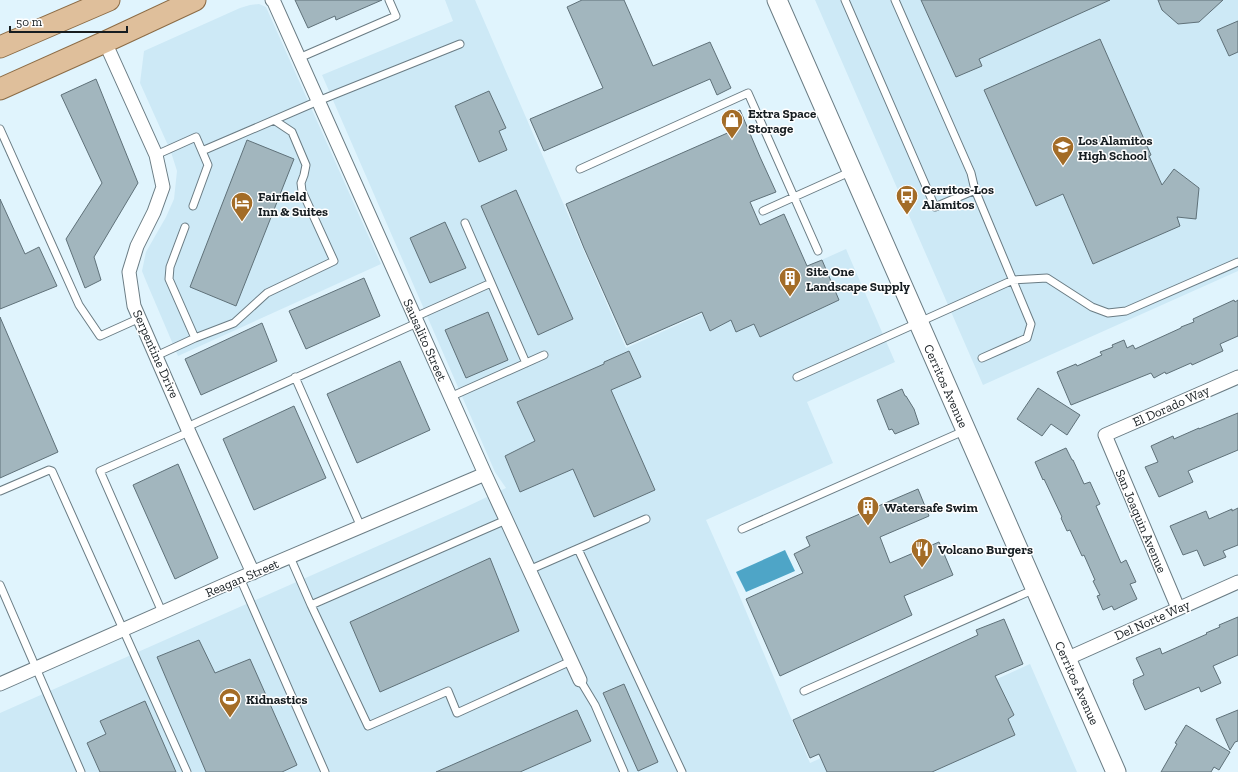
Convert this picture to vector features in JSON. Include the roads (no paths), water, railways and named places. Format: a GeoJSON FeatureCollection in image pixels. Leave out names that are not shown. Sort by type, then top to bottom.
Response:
{"type":"FeatureCollection","features":[{"type":"Feature","properties":{"kind":"main road"},"geometry":{"type":"LineString","coordinates":[[0,47],[109,0]]}},
{"type":"Feature","properties":{"kind":"main road"},"geometry":{"type":"LineString","coordinates":[[0,88],[105,42],[195,0]]}},
{"type":"Feature","properties":{"kind":"main road","name":"Cerritos Avenue"},"geometry":{"type":"LineString","coordinates":[[777,0],[1116,772]]}},
{"type":"Feature","properties":{"kind":"street","name":"Sausalito Street"},"geometry":{"type":"LineString","coordinates":[[272,0],[450,397],[580,680]]}},
{"type":"Feature","properties":{"kind":"street","name":"Serpentine Drive"},"geometry":{"type":"LineString","coordinates":[[105,42],[156,155],[163,187],[154,212],[137,246],[129,272],[134,306],[253,573]]}},
{"type":"Feature","properties":{"kind":"street","name":"El Dorado Way"},"geometry":{"type":"LineString","coordinates":[[1105,435],[1238,377]]}},
{"type":"Feature","properties":{"kind":"street","name":"San Joaquin Avenue"},"geometry":{"type":"LineString","coordinates":[[1105,435],[1178,608]]}},
{"type":"Feature","properties":{"kind":"street","name":"Reagan Street"},"geometry":{"type":"LineString","coordinates":[[0,684],[240,578],[485,474]]}},
{"type":"Feature","properties":{"kind":"street","name":"Del Norte Way"},"geometry":{"type":"LineString","coordinates":[[1066,659],[1238,582]]}},
{"type":"Feature","properties":{"kind":"lane"},"geometry":{"type":"LineString","coordinates":[[299,58],[396,16],[389,0]]}},
{"type":"Feature","properties":{"kind":"lane"},"geometry":{"type":"LineString","coordinates":[[845,0],[935,207],[975,190]]}},
{"type":"Feature","properties":{"kind":"lane"},"geometry":{"type":"LineString","coordinates":[[895,0],[971,173],[975,190],[1031,324],[1027,338],[982,358]]}},
{"type":"Feature","properties":{"kind":"lane"},"geometry":{"type":"LineString","coordinates":[[202,151],[318,101],[460,44]]}},
{"type":"Feature","properties":{"kind":"lane"},"geometry":{"type":"LineString","coordinates":[[580,169],[748,93],[818,251]]}},
{"type":"Feature","properties":{"kind":"lane"},"geometry":{"type":"LineString","coordinates":[[156,356],[234,322],[267,293],[334,261],[302,191],[301,182],[306,165],[292,132],[274,120]]}},
{"type":"Feature","properties":{"kind":"lane"},"geometry":{"type":"LineString","coordinates":[[0,129],[79,305],[100,336],[140,318]]}},
{"type":"Feature","properties":{"kind":"lane"},"geometry":{"type":"LineString","coordinates":[[156,155],[196,137],[208,165],[193,206]]}},
{"type":"Feature","properties":{"kind":"lane"},"geometry":{"type":"LineString","coordinates":[[763,211],[852,171]]}},
{"type":"Feature","properties":{"kind":"lane"},"geometry":{"type":"LineString","coordinates":[[465,223],[526,363]]}},
{"type":"Feature","properties":{"kind":"lane"},"geometry":{"type":"LineString","coordinates":[[186,226],[170,267],[169,279],[195,338]]}},
{"type":"Feature","properties":{"kind":"lane"},"geometry":{"type":"LineString","coordinates":[[797,378],[1013,280],[1047,278],[1092,307],[1108,313],[1126,311],[1238,262]]}},
{"type":"Feature","properties":{"kind":"lane"},"geometry":{"type":"LineString","coordinates":[[162,612],[100,471],[492,283]]}},
{"type":"Feature","properties":{"kind":"lane"},"geometry":{"type":"LineString","coordinates":[[450,397],[544,355]]}},
{"type":"Feature","properties":{"kind":"lane"},"geometry":{"type":"LineString","coordinates":[[295,377],[361,527]]}},
{"type":"Feature","properties":{"kind":"lane"},"geometry":{"type":"LineString","coordinates":[[742,529],[966,430]]}},
{"type":"Feature","properties":{"kind":"lane"},"geometry":{"type":"LineString","coordinates":[[0,491],[48,470],[52,471],[187,772]]}},
{"type":"Feature","properties":{"kind":"lane"},"geometry":{"type":"LineString","coordinates":[[529,570],[646,519]]}},
{"type":"Feature","properties":{"kind":"lane"},"geometry":{"type":"LineString","coordinates":[[311,605],[506,520]]}},
{"type":"Feature","properties":{"kind":"lane"},"geometry":{"type":"LineString","coordinates":[[578,548],[682,772]]}},
{"type":"Feature","properties":{"kind":"lane"},"geometry":{"type":"LineString","coordinates":[[290,557],[368,726],[448,691],[457,714],[571,661]]}},
{"type":"Feature","properties":{"kind":"lane"},"geometry":{"type":"LineString","coordinates":[[240,578],[325,772]]}},
{"type":"Feature","properties":{"kind":"lane"},"geometry":{"type":"LineString","coordinates":[[0,585],[81,772]]}},
{"type":"Feature","properties":{"kind":"lane"},"geometry":{"type":"LineString","coordinates":[[804,691],[1036,589]]}},
{"type":"Feature","properties":{"kind":"lane"},"geometry":{"type":"LineString","coordinates":[[580,680],[595,705],[624,772]]}},
{"type":"Feature","properties":{"kind":"water"},"geometry":{"type":"Polygon","coordinates":[[[785,550],[795,571],[746,592],[736,572],[785,550]]]}},
{"type":"Feature","properties":{"kind":"place","name":"Extra Space Storage"},"geometry":{"type":"Point","coordinates":[732,140]}},
{"type":"Feature","properties":{"kind":"place","name":"Los Alamitos High School"},"geometry":{"type":"Point","coordinates":[1063,166]}},
{"type":"Feature","properties":{"kind":"place","name":"Cerritos-Los Alamitos"},"geometry":{"type":"Point","coordinates":[907,216]}},
{"type":"Feature","properties":{"kind":"place","name":"Fairfield Inn & Suites"},"geometry":{"type":"Point","coordinates":[242,222]}},
{"type":"Feature","properties":{"kind":"place","name":"Site One Landscape Supply"},"geometry":{"type":"Point","coordinates":[790,298]}},
{"type":"Feature","properties":{"kind":"place","name":"Watersafe Swim"},"geometry":{"type":"Point","coordinates":[868,526]}},
{"type":"Feature","properties":{"kind":"place","name":"Volcano Burgers"},"geometry":{"type":"Point","coordinates":[922,568]}},
{"type":"Feature","properties":{"kind":"place","name":"Kidnastics"},"geometry":{"type":"Point","coordinates":[230,718]}}]}
